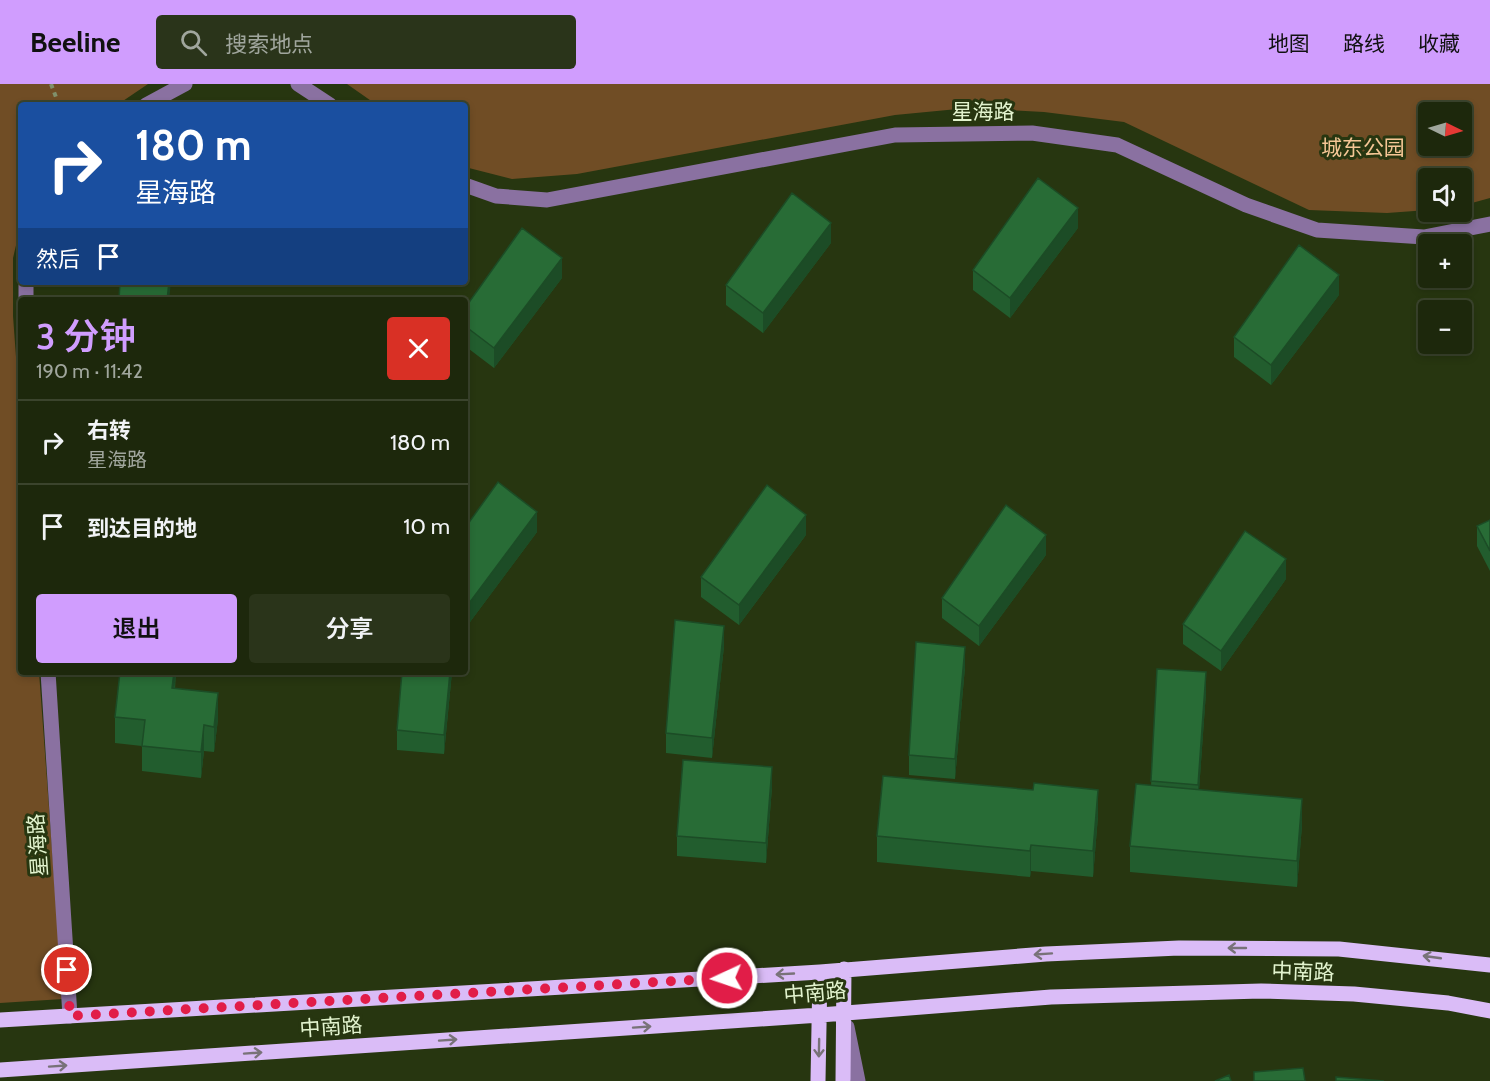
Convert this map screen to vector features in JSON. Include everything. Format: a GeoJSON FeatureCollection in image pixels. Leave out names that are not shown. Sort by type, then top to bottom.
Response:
{"type":"FeatureCollection","features":[{"type":"Feature","properties":{"kind":"main road","name":"中南路"},"geometry":{"type":"LineString","coordinates":[[0,1020],[820,972],[1046,954],[1179,948],[1339,949],[1490,965]]}},
{"type":"Feature","properties":{"kind":"main road"},"geometry":{"type":"LineString","coordinates":[[843,1081],[844,969]]}},
{"type":"Feature","properties":{"kind":"main road"},"geometry":{"type":"LineString","coordinates":[[818,1081],[820,972]]}},
{"type":"Feature","properties":{"kind":"main road","name":"中南路"},"geometry":{"type":"LineString","coordinates":[[0,1070],[820,1015],[1052,997],[1261,991],[1354,994],[1448,1003],[1490,1011]]}},
{"type":"Feature","properties":{"kind":"street"},"geometry":{"type":"LineString","coordinates":[[152,102],[185,84]]}},
{"type":"Feature","properties":{"kind":"street"},"geometry":{"type":"LineString","coordinates":[[298,84],[325,102]]}},
{"type":"Feature","properties":{"kind":"street","name":"星海路"},"geometry":{"type":"LineString","coordinates":[[468,186],[495,196],[547,200],[895,135],[1032,134],[1117,145],[1246,205],[1317,230],[1424,237],[1490,224]]}},
{"type":"Feature","properties":{"kind":"street","name":"星海路"},"geometry":{"type":"LineString","coordinates":[[48,675],[70,1016]]}},
{"type":"Feature","properties":{"kind":"street"},"geometry":{"type":"LineString","coordinates":[[844,1012],[858,1081]]}},
{"type":"Feature","properties":{"kind":"path"},"geometry":{"type":"LineString","coordinates":[[51,84],[58,102]]}},
{"type":"Feature","properties":{"kind":"green space"},"geometry":{"type":"Polygon","coordinates":[[[0,84],[148,84],[121,102],[18,102],[18,237],[13,258],[13,316],[18,384],[18,675],[39,675],[63,999],[0,1003],[0,84]]]}},
{"type":"Feature","properties":{"kind":"green space","name":"城东公园"},"geometry":{"type":"Polygon","coordinates":[[[347,84],[1490,84],[1490,198],[1472,203],[1472,168],[1418,168],[1418,211],[1387,213],[1309,210],[1124,122],[1044,112],[968,108],[895,115],[577,174],[512,179],[468,168],[468,102],[373,102],[347,84]]]}},
{"type":"Feature","properties":{"kind":"building"},"geometry":{"type":"Polygon","coordinates":[[[1038,178],[1078,208],[1010,298],[973,270],[1038,178]]]}},
{"type":"Feature","properties":{"kind":"building"},"geometry":{"type":"Polygon","coordinates":[[[792,193],[831,223],[763,313],[726,285],[792,193]]]}},
{"type":"Feature","properties":{"kind":"building"},"geometry":{"type":"Polygon","coordinates":[[[522,228],[562,258],[494,348],[468,328],[468,304],[522,228]]]}},
{"type":"Feature","properties":{"kind":"building"},"geometry":{"type":"Polygon","coordinates":[[[1299,245],[1339,275],[1271,365],[1234,337],[1299,245]]]}},
{"type":"Feature","properties":{"kind":"building"},"geometry":{"type":"Polygon","coordinates":[[[120,285],[169,285],[167,297],[119,297],[120,285]]]}},
{"type":"Feature","properties":{"kind":"building"},"geometry":{"type":"Polygon","coordinates":[[[498,482],[537,512],[470,602],[468,600],[468,524],[498,482]]]}},
{"type":"Feature","properties":{"kind":"building"},"geometry":{"type":"Polygon","coordinates":[[[767,485],[806,515],[739,605],[701,577],[767,485]]]}},
{"type":"Feature","properties":{"kind":"building"},"geometry":{"type":"Polygon","coordinates":[[[1006,505],[1046,535],[979,626],[942,598],[1006,505]]]}},
{"type":"Feature","properties":{"kind":"building"},"geometry":{"type":"Polygon","coordinates":[[[1490,520],[1490,551],[1477,526],[1490,520]]]}},
{"type":"Feature","properties":{"kind":"building"},"geometry":{"type":"Polygon","coordinates":[[[1245,531],[1286,559],[1221,651],[1183,624],[1245,531]]]}},
{"type":"Feature","properties":{"kind":"building"},"geometry":{"type":"Polygon","coordinates":[[[675,620],[724,626],[712,738],[666,733],[675,620]]]}},
{"type":"Feature","properties":{"kind":"building"},"geometry":{"type":"Polygon","coordinates":[[[916,642],[965,647],[955,759],[909,755],[916,642]]]}},
{"type":"Feature","properties":{"kind":"building"},"geometry":{"type":"Polygon","coordinates":[[[1157,669],[1206,672],[1198,785],[1151,781],[1157,669]]]}},
{"type":"Feature","properties":{"kind":"building"},"geometry":{"type":"Polygon","coordinates":[[[120,675],[174,675],[172,688],[218,693],[214,727],[204,725],[201,752],[142,746],[145,720],[115,717],[120,675]]]}},
{"type":"Feature","properties":{"kind":"building"},"geometry":{"type":"Polygon","coordinates":[[[402,675],[450,675],[444,735],[397,730],[402,675]]]}},
{"type":"Feature","properties":{"kind":"building"},"geometry":{"type":"Polygon","coordinates":[[[683,760],[772,767],[766,843],[677,836],[683,760]]]}},
{"type":"Feature","properties":{"kind":"building"},"geometry":{"type":"Polygon","coordinates":[[[883,776],[1033,790],[1034,783],[1098,790],[1093,851],[1031,845],[1030,851],[877,836],[883,776]]]}},
{"type":"Feature","properties":{"kind":"building"},"geometry":{"type":"Polygon","coordinates":[[[1136,784],[1302,799],[1297,861],[1130,846],[1136,784]]]}},
{"type":"Feature","properties":{"kind":"building"},"geometry":{"type":"Polygon","coordinates":[[[1303,1068],[1305,1081],[1254,1081],[1254,1072],[1303,1068]]]}},
{"type":"Feature","properties":{"kind":"building"},"geometry":{"type":"Polygon","coordinates":[[[1229,1075],[1231,1081],[1215,1081],[1229,1075]]]}},
{"type":"Feature","properties":{"kind":"building"},"geometry":{"type":"Polygon","coordinates":[[[1336,1077],[1384,1081],[1336,1081],[1336,1077]]]}},
{"type":"Feature","properties":{"kind":"route"},"geometry":{"type":"LineString","coordinates":[[67,970],[70,1016],[727,978]]}}]}
